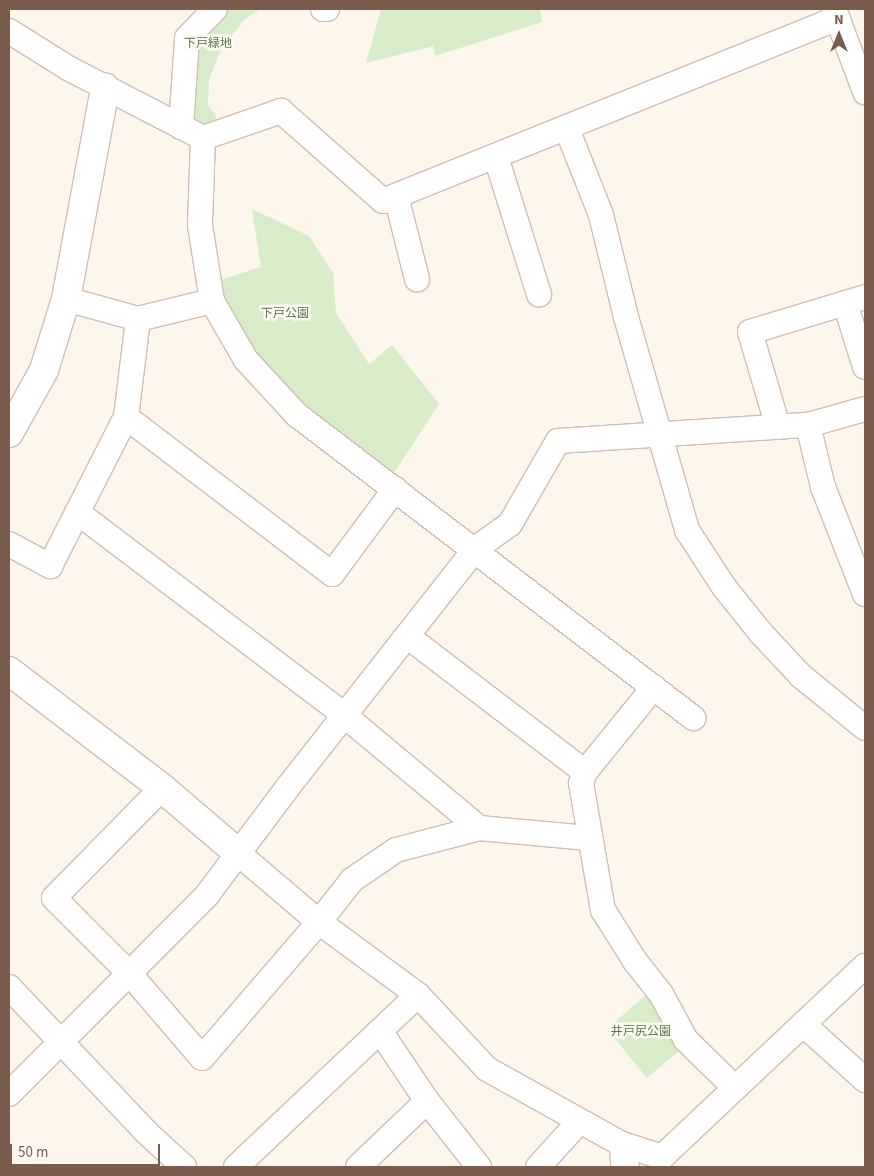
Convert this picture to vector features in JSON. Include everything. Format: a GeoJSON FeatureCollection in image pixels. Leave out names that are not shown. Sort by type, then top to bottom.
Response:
{"type":"FeatureCollection","features":[{"type":"Feature","properties":{"kind":"street"},"geometry":{"type":"LineString","coordinates":[[181,127],[188,38],[215,9]]}},
{"type":"Feature","properties":{"kind":"street"},"geometry":{"type":"LineString","coordinates":[[323,9],[328,9]]}},
{"type":"Feature","properties":{"kind":"street"},"geometry":{"type":"LineString","coordinates":[[9,31],[105,88],[203,138],[281,111],[383,201],[567,129],[836,14],[859,55],[865,92]]}},
{"type":"Feature","properties":{"kind":"street"},"geometry":{"type":"LineString","coordinates":[[9,433],[44,370],[66,299],[105,88]]}},
{"type":"Feature","properties":{"kind":"street"},"geometry":{"type":"LineString","coordinates":[[567,129],[601,215],[658,433],[687,530],[724,588],[802,676],[865,728]]}},
{"type":"Feature","properties":{"kind":"street"},"geometry":{"type":"LineString","coordinates":[[203,138],[200,225],[212,301],[246,360],[298,415],[693,718]]}},
{"type":"Feature","properties":{"kind":"street"},"geometry":{"type":"LineString","coordinates":[[496,157],[540,294]]}},
{"type":"Feature","properties":{"kind":"street"},"geometry":{"type":"LineString","coordinates":[[396,196],[417,279]]}},
{"type":"Feature","properties":{"kind":"street"},"geometry":{"type":"LineString","coordinates":[[66,299],[138,319],[212,301]]}},
{"type":"Feature","properties":{"kind":"street"},"geometry":{"type":"LineString","coordinates":[[778,427],[750,332],[855,300],[865,367]]}},
{"type":"Feature","properties":{"kind":"street"},"geometry":{"type":"LineString","coordinates":[[9,544],[50,566],[126,417],[138,319]]}},
{"type":"Feature","properties":{"kind":"street"},"geometry":{"type":"LineString","coordinates":[[9,1094],[208,895],[344,715],[475,549],[510,524],[558,441],[658,433],[808,425],[865,409]]}},
{"type":"Feature","properties":{"kind":"street"},"geometry":{"type":"LineString","coordinates":[[126,417],[332,574],[395,488]]}},
{"type":"Feature","properties":{"kind":"street"},"geometry":{"type":"LineString","coordinates":[[808,425],[823,487],[865,594]]}},
{"type":"Feature","properties":{"kind":"street"},"geometry":{"type":"LineString","coordinates":[[77,512],[344,715],[479,828]]}},
{"type":"Feature","properties":{"kind":"street"},"geometry":{"type":"LineString","coordinates":[[407,636],[585,772]]}},
{"type":"Feature","properties":{"kind":"street"},"geometry":{"type":"LineString","coordinates":[[9,671],[162,788],[319,922],[418,994],[487,1069],[579,1122],[622,1144],[662,1157],[734,1087],[865,966]]}},
{"type":"Feature","properties":{"kind":"street"},"geometry":{"type":"LineString","coordinates":[[654,687],[585,772],[581,783],[589,838],[603,910],[635,961],[661,994],[686,1040],[734,1087]]}},
{"type":"Feature","properties":{"kind":"street"},"geometry":{"type":"LineString","coordinates":[[162,788],[54,898],[129,973],[202,1058],[319,922],[352,880],[396,850],[479,828],[589,838]]}},
{"type":"Feature","properties":{"kind":"street"},"geometry":{"type":"LineString","coordinates":[[9,987],[146,1132],[184,1167]]}},
{"type":"Feature","properties":{"kind":"street"},"geometry":{"type":"LineString","coordinates":[[236,1167],[418,994]]}},
{"type":"Feature","properties":{"kind":"street"},"geometry":{"type":"LineString","coordinates":[[803,1024],[865,1080]]}},
{"type":"Feature","properties":{"kind":"street"},"geometry":{"type":"LineString","coordinates":[[380,1032],[427,1102],[479,1167]]}},
{"type":"Feature","properties":{"kind":"street"},"geometry":{"type":"LineString","coordinates":[[358,1167],[427,1102]]}},
{"type":"Feature","properties":{"kind":"street"},"geometry":{"type":"LineString","coordinates":[[538,1167],[579,1122]]}},
{"type":"Feature","properties":{"kind":"street"},"geometry":{"type":"LineString","coordinates":[[622,1144],[623,1162],[627,1167]]}},
{"type":"Feature","properties":{"kind":"green space","name":"下戸緑地"},"geometry":{"type":"Polygon","coordinates":[[[221,9],[260,9],[244,20],[222,48],[209,79],[208,105],[216,116],[215,127],[186,124],[193,38],[221,9]]]}},
{"type":"Feature","properties":{"kind":"green space"},"geometry":{"type":"Polygon","coordinates":[[[381,9],[540,9],[542,22],[435,56],[433,46],[366,63],[381,9]]]}},
{"type":"Feature","properties":{"kind":"green space","name":"下戸公園"},"geometry":{"type":"Polygon","coordinates":[[[252,209],[309,236],[333,273],[336,313],[369,364],[392,345],[439,404],[392,476],[300,410],[250,358],[217,299],[220,280],[261,267],[252,209]]]}},
{"type":"Feature","properties":{"kind":"green space","name":"井戸尻公園"},"geometry":{"type":"Polygon","coordinates":[[[649,992],[680,1050],[647,1078],[607,1029],[649,992]]]}}]}
